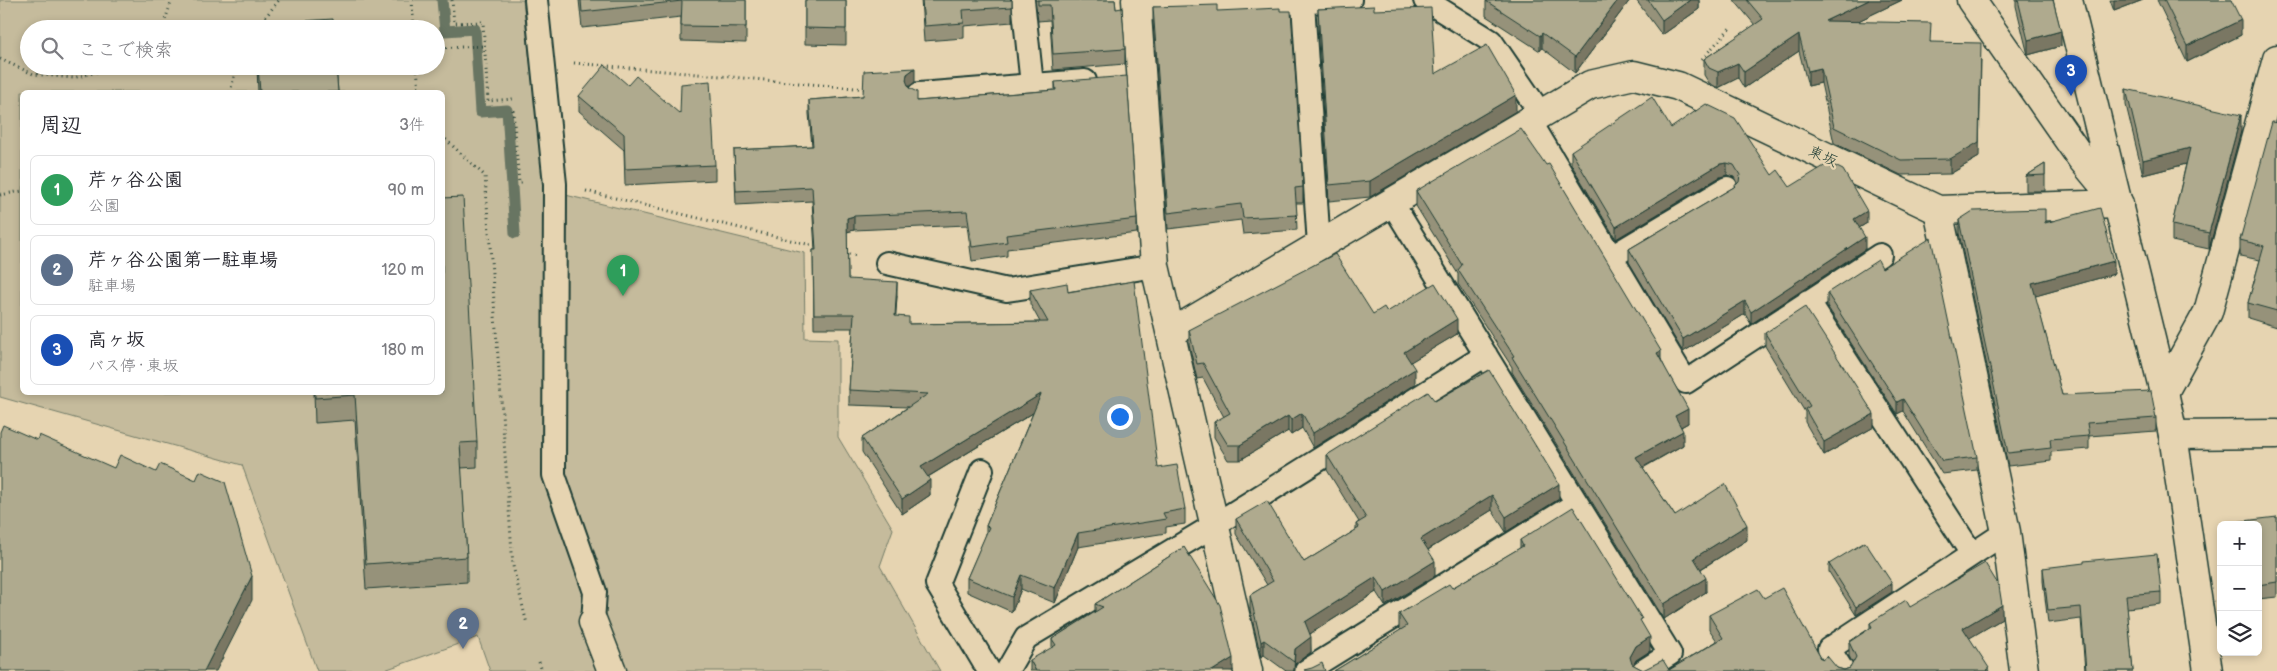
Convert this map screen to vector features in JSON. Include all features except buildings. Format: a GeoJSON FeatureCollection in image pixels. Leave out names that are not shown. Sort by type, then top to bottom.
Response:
{"type":"FeatureCollection","features":[{"type":"Feature","properties":{"kind":"street"},"geometry":{"type":"LineString","coordinates":[[1971,0],[2082,158],[2119,204]]}},
{"type":"Feature","properties":{"kind":"street"},"geometry":{"type":"LineString","coordinates":[[2068,0],[2119,204],[2173,435],[2208,671]]}},
{"type":"Feature","properties":{"kind":"street"},"geometry":{"type":"LineString","coordinates":[[1136,5],[1124,78],[1155,266],[1248,671]]}},
{"type":"Feature","properties":{"kind":"street"},"geometry":{"type":"LineString","coordinates":[[2164,392],[2208,312],[2269,122],[2277,59]]}},
{"type":"Feature","properties":{"kind":"street","name":"東坂"},"geometry":{"type":"LineString","coordinates":[[1171,333],[1590,85],[1634,75],[1678,86],[1938,210],[2119,204]]}},
{"type":"Feature","properties":{"kind":"street"},"geometry":{"type":"LineString","coordinates":[[1938,210],[2006,532],[2024,671]]}},
{"type":"Feature","properties":{"kind":"street"},"geometry":{"type":"LineString","coordinates":[[2173,435],[2277,434]]}},
{"type":"Feature","properties":{"kind":"street"},"geometry":{"type":"LineString","coordinates":[[593,622],[612,671]]}},
{"type":"Feature","properties":{"kind":"lane"},"geometry":{"type":"LineString","coordinates":[[536,0],[555,184],[554,475],[595,592],[593,622]]}},
{"type":"Feature","properties":{"kind":"lane"},"geometry":{"type":"LineString","coordinates":[[1023,0],[1032,85]]}},
{"type":"Feature","properties":{"kind":"lane"},"geometry":{"type":"LineString","coordinates":[[1136,5],[1350,0]]}},
{"type":"Feature","properties":{"kind":"lane"},"geometry":{"type":"LineString","coordinates":[[1425,0],[1491,41],[1686,382],[1880,255]]}},
{"type":"Feature","properties":{"kind":"lane"},"geometry":{"type":"LineString","coordinates":[[1303,2],[1319,246]]}},
{"type":"Feature","properties":{"kind":"lane"},"geometry":{"type":"LineString","coordinates":[[918,94],[1124,78]]}},
{"type":"Feature","properties":{"kind":"lane"},"geometry":{"type":"LineString","coordinates":[[1613,256],[1727,188]]}},
{"type":"Feature","properties":{"kind":"lane"},"geometry":{"type":"LineString","coordinates":[[1392,203],[1670,654],[1643,671]]}},
{"type":"Feature","properties":{"kind":"lane"},"geometry":{"type":"LineString","coordinates":[[887,263],[1007,290],[1155,266]]}},
{"type":"Feature","properties":{"kind":"lane"},"geometry":{"type":"LineString","coordinates":[[1808,302],[1972,554]]}},
{"type":"Feature","properties":{"kind":"lane"},"geometry":{"type":"LineString","coordinates":[[1007,671],[1026,638],[1214,526],[1486,355]]}},
{"type":"Feature","properties":{"kind":"lane"},"geometry":{"type":"LineString","coordinates":[[982,470],[937,584],[989,671]]}},
{"type":"Feature","properties":{"kind":"lane"},"geometry":{"type":"LineString","coordinates":[[1306,671],[1577,503]]}},
{"type":"Feature","properties":{"kind":"lane"},"geometry":{"type":"LineString","coordinates":[[1843,671],[1829,649],[2006,532]]}},
{"type":"Feature","properties":{"kind":"path"},"geometry":{"type":"LineString","coordinates":[[165,20],[172,0]]}},
{"type":"Feature","properties":{"kind":"path"},"geometry":{"type":"LineString","coordinates":[[263,20],[279,0]]}},
{"type":"Feature","properties":{"kind":"path"},"geometry":{"type":"LineString","coordinates":[[412,0],[413,20]]}},
{"type":"Feature","properties":{"kind":"path"},"geometry":{"type":"LineString","coordinates":[[452,0],[454,23],[482,22],[482,46],[488,101],[513,99],[519,183],[530,183]]}},
{"type":"Feature","properties":{"kind":"path"},"geometry":{"type":"LineString","coordinates":[[1678,86],[1731,27]]}},
{"type":"Feature","properties":{"kind":"path"},"geometry":{"type":"LineString","coordinates":[[445,48],[482,46]]}},
{"type":"Feature","properties":{"kind":"path"},"geometry":{"type":"LineString","coordinates":[[0,59],[20,68]]}},
{"type":"Feature","properties":{"kind":"path"},"geometry":{"type":"LineString","coordinates":[[543,60],[918,94]]}},
{"type":"Feature","properties":{"kind":"path"},"geometry":{"type":"LineString","coordinates":[[43,75],[72,78],[84,75]]}},
{"type":"Feature","properties":{"kind":"path"},"geometry":{"type":"LineString","coordinates":[[231,90],[235,75]]}},
{"type":"Feature","properties":{"kind":"path"},"geometry":{"type":"LineString","coordinates":[[418,75],[419,90]]}},
{"type":"Feature","properties":{"kind":"path"},"geometry":{"type":"LineString","coordinates":[[445,139],[484,176],[513,566],[528,624]]}},
{"type":"Feature","properties":{"kind":"path"},"geometry":{"type":"LineString","coordinates":[[555,184],[821,248]]}},
{"type":"Feature","properties":{"kind":"path"},"geometry":{"type":"LineString","coordinates":[[0,194],[20,192]]}},
{"type":"Feature","properties":{"kind":"path"},"geometry":{"type":"LineString","coordinates":[[840,252],[887,263]]}},
{"type":"Feature","properties":{"kind":"path"},"geometry":{"type":"LineString","coordinates":[[539,662],[542,671]]}},
{"type":"Feature","properties":{"kind":"shaded area"},"geometry":{"type":"Polygon","coordinates":[[[0,0],[523,0],[545,190],[804,253],[805,338],[838,339],[838,437],[893,529],[880,566],[940,671],[490,671],[478,637],[382,671],[317,671],[242,465],[0,397],[0,0]]]}},
{"type":"Feature","properties":{"kind":"waterway"},"geometry":{"type":"LineString","coordinates":[[442,0],[444,20]]}},
{"type":"Feature","properties":{"kind":"waterway"},"geometry":{"type":"LineString","coordinates":[[445,31],[475,29],[480,112],[507,110],[515,233]]}},
{"type":"Feature","properties":{"kind":"place","name":"高ヶ坂"},"geometry":{"type":"Point","coordinates":[2071,96]}},
{"type":"Feature","properties":{"kind":"place","name":"芹ヶ谷公園"},"geometry":{"type":"Point","coordinates":[623,296]}},
{"type":"Feature","properties":{"kind":"place","name":"芹ヶ谷公園第一駐車場"},"geometry":{"type":"Point","coordinates":[463,649]}}]}
